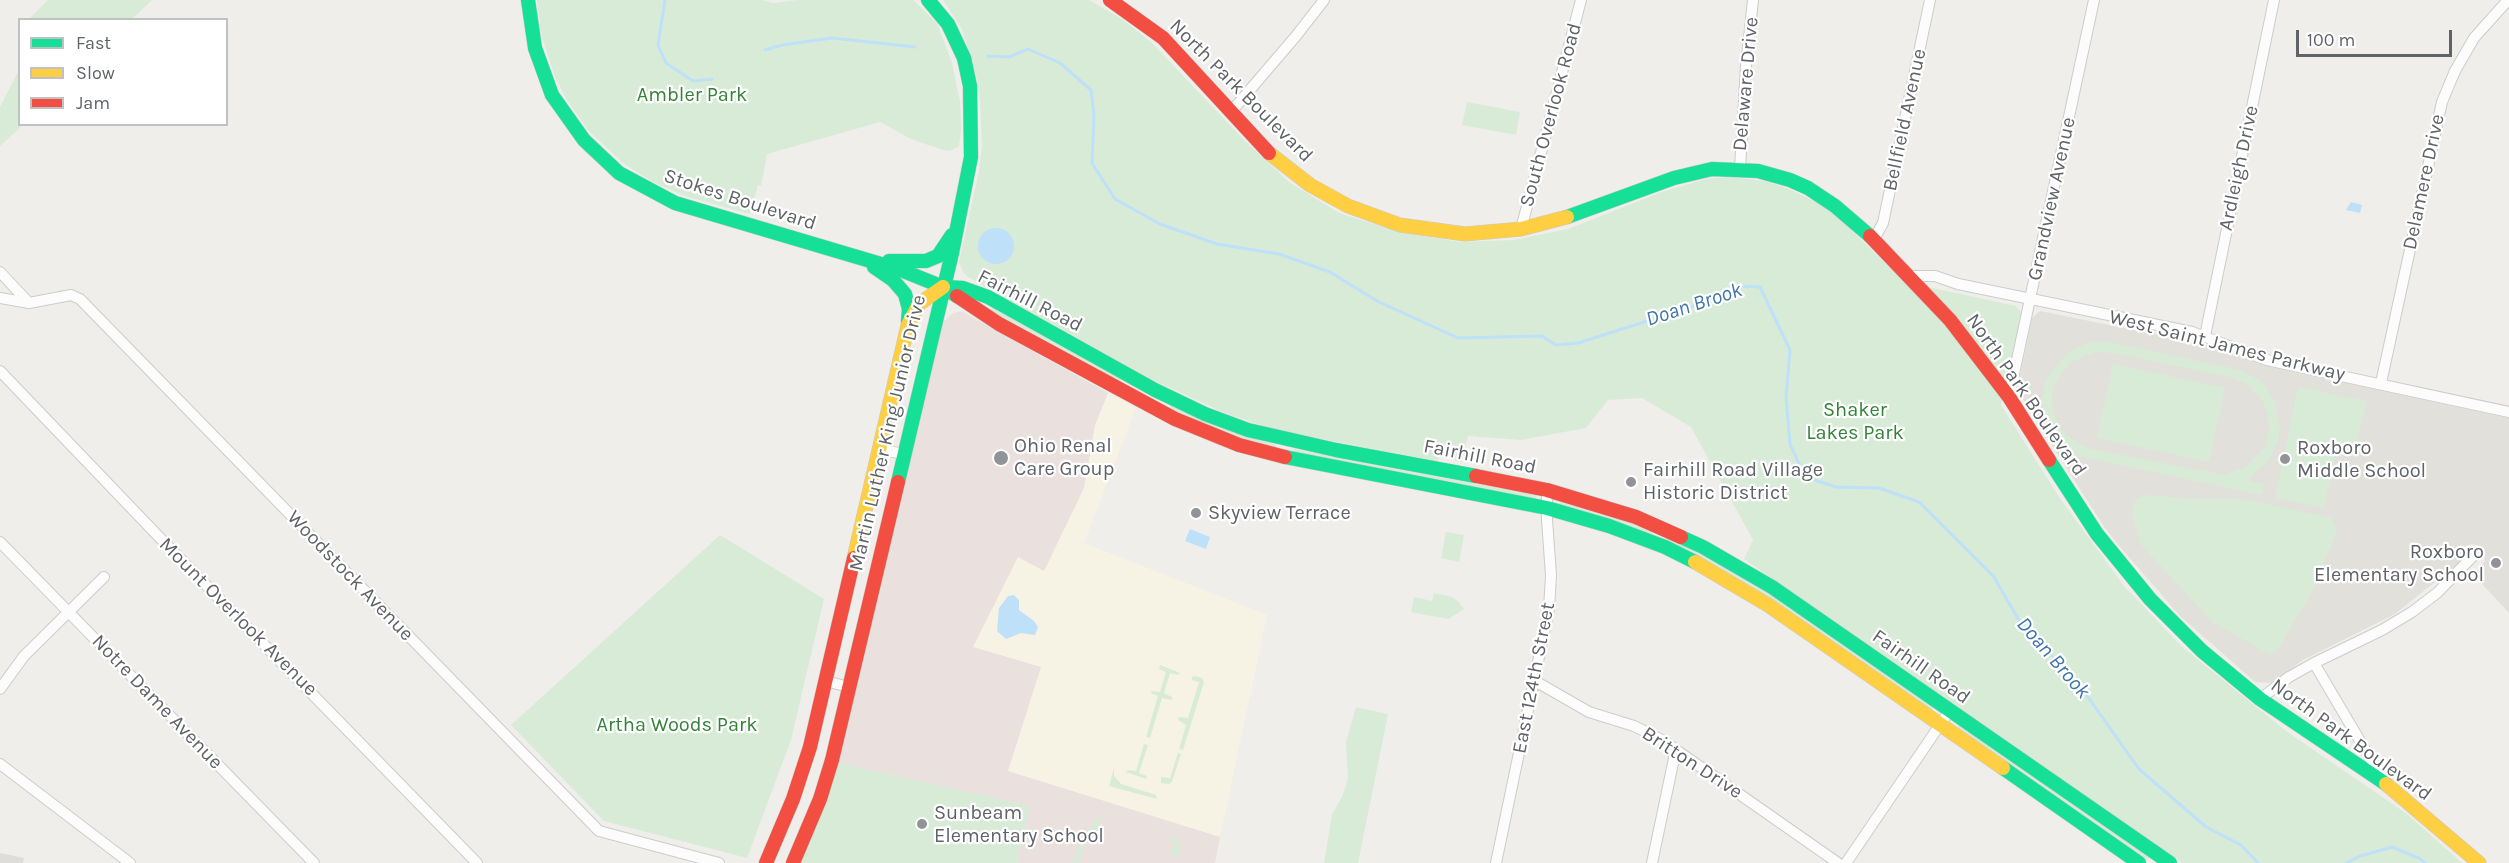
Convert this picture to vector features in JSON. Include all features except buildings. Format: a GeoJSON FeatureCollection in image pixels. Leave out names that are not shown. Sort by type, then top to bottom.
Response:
{"type":"FeatureCollection","features":[{"type":"Feature","properties":{"kind":"main road","name":"Stokes Boulevard"},"geometry":{"type":"LineString","coordinates":[[528,0],[535,48],[552,95],[584,140],[619,173],[675,203],[901,270],[943,287]]}},
{"type":"Feature","properties":{"kind":"main road","name":"North Park Boulevard"},"geometry":{"type":"LineString","coordinates":[[1110,0],[1163,38],[1274,157],[1310,185],[1366,214],[1400,225],[1442,232],[1487,233],[1521,229],[1575,215],[1674,178],[1712,169],[1740,169],[1774,175],[1808,188],[1835,206],[1874,238],[1950,320],[2009,397],[2097,534],[2150,599],[2202,651],[2260,699],[2386,784],[2479,863]]}},
{"type":"Feature","properties":{"kind":"main road"},"geometry":{"type":"LineString","coordinates":[[930,1],[948,24],[958,43],[970,86],[971,156],[943,287]]}},
{"type":"Feature","properties":{"kind":"main road"},"geometry":{"type":"LineString","coordinates":[[858,258],[912,263],[926,261],[938,256],[957,225]]}},
{"type":"Feature","properties":{"kind":"main road"},"geometry":{"type":"LineString","coordinates":[[858,258],[893,280],[904,294],[909,309],[908,325]]}},
{"type":"Feature","properties":{"kind":"main road","name":"Martin Luther King Junior Drive"},"geometry":{"type":"LineString","coordinates":[[766,863],[805,766],[908,325],[919,304],[943,287]]}},
{"type":"Feature","properties":{"kind":"main road","name":"Martin Luther King Junior Drive"},"geometry":{"type":"LineString","coordinates":[[793,863],[823,789],[943,287]]}},
{"type":"Feature","properties":{"kind":"main road","name":"Fairhill Road"},"geometry":{"type":"LineString","coordinates":[[943,287],[963,288],[988,297],[1163,394],[1205,414],[1248,430],[1288,441],[1547,490],[1611,509],[1662,528],[1740,567],[1950,710],[2153,858],[2170,863]]}},
{"type":"Feature","properties":{"kind":"main road","name":"Fairhill Road"},"geometry":{"type":"LineString","coordinates":[[943,287],[999,324],[1122,392],[1201,431],[1239,445],[1284,458],[1547,508],[1609,526],[1657,544],[1736,584],[2139,863]]}},
{"type":"Feature","properties":{"kind":"main road"},"geometry":{"type":"LineString","coordinates":[[1122,392],[1130,375]]}},
{"type":"Feature","properties":{"kind":"main road"},"geometry":{"type":"LineString","coordinates":[[1155,409],[1163,394]]}},
{"type":"Feature","properties":{"kind":"main road"},"geometry":{"type":"LineString","coordinates":[[1284,458],[1288,441]]}},
{"type":"Feature","properties":{"kind":"main road"},"geometry":{"type":"LineString","coordinates":[[1657,544],[1662,528]]}},
{"type":"Feature","properties":{"kind":"street"},"geometry":{"type":"LineString","coordinates":[[1231,112],[1324,0]]}},
{"type":"Feature","properties":{"kind":"street","name":"South Overlook Road"},"geometry":{"type":"LineString","coordinates":[[1521,229],[1581,0]]}},
{"type":"Feature","properties":{"kind":"street","name":"Delaware Drive"},"geometry":{"type":"LineString","coordinates":[[1740,169],[1744,81],[1754,0]]}},
{"type":"Feature","properties":{"kind":"street","name":"Bellfield Avenue"},"geometry":{"type":"LineString","coordinates":[[1874,238],[1883,223],[1930,0]]}},
{"type":"Feature","properties":{"kind":"street","name":"Grandview Avenue"},"geometry":{"type":"LineString","coordinates":[[2009,397],[2094,0]]}},
{"type":"Feature","properties":{"kind":"street","name":"Ardleigh Drive"},"geometry":{"type":"LineString","coordinates":[[2205,336],[2274,0]]}},
{"type":"Feature","properties":{"kind":"street","name":"Delamere Drive"},"geometry":{"type":"LineString","coordinates":[[2381,383],[2439,109],[2448,85],[2474,38],[2508,0]]}},
{"type":"Feature","properties":{"kind":"street"},"geometry":{"type":"LineString","coordinates":[[0,272],[29,303]]}},
{"type":"Feature","properties":{"kind":"street","name":"West Saint James Parkway"},"geometry":{"type":"LineString","coordinates":[[1911,276],[1935,276],[2205,336],[2267,360],[2509,412]]}},
{"type":"Feature","properties":{"kind":"street","name":"Woodstock Avenue"},"geometry":{"type":"LineString","coordinates":[[29,303],[71,296],[80,299],[599,831],[719,863]]}},
{"type":"Feature","properties":{"kind":"street"},"geometry":{"type":"LineString","coordinates":[[0,298],[29,303]]}},
{"type":"Feature","properties":{"kind":"street","name":"Mount Overlook Avenue"},"geometry":{"type":"LineString","coordinates":[[0,370],[161,540],[477,863]]}},
{"type":"Feature","properties":{"kind":"street"},"geometry":{"type":"LineString","coordinates":[[880,449],[903,454]]}},
{"type":"Feature","properties":{"kind":"street","name":"East 124th Street"},"geometry":{"type":"LineString","coordinates":[[1496,863],[1535,681],[1550,593],[1547,490]]}},
{"type":"Feature","properties":{"kind":"street","name":"Notre Dame Avenue"},"geometry":{"type":"LineString","coordinates":[[0,542],[314,863]]}},
{"type":"Feature","properties":{"kind":"street"},"geometry":{"type":"LineString","coordinates":[[2260,699],[2289,677],[2313,663],[2382,630],[2412,612],[2437,593],[2473,556]]}},
{"type":"Feature","properties":{"kind":"street"},"geometry":{"type":"LineString","coordinates":[[0,689],[24,656],[105,577]]}},
{"type":"Feature","properties":{"kind":"street"},"geometry":{"type":"LineString","coordinates":[[2313,663],[2386,784]]}},
{"type":"Feature","properties":{"kind":"street"},"geometry":{"type":"LineString","coordinates":[[825,681],[849,687]]}},
{"type":"Feature","properties":{"kind":"street","name":"Britton Drive"},"geometry":{"type":"LineString","coordinates":[[1535,681],[1589,712],[1634,726],[1676,749],[1838,863]]}},
{"type":"Feature","properties":{"kind":"street"},"geometry":{"type":"LineString","coordinates":[[1846,863],[1950,710]]}},
{"type":"Feature","properties":{"kind":"street"},"geometry":{"type":"LineString","coordinates":[[1652,863],[1676,749]]}},
{"type":"Feature","properties":{"kind":"street"},"geometry":{"type":"LineString","coordinates":[[0,764],[130,863]]}},
{"type":"Feature","properties":{"kind":"shaded area"},"geometry":{"type":"Polygon","coordinates":[[[961,311],[1108,393],[1095,425],[1084,488],[1044,571],[1018,557],[973,647],[1041,667],[1008,771],[1220,837],[1215,863],[1017,863],[1030,806],[838,763],[943,322],[952,314],[961,311]]]}},
{"type":"Feature","properties":{"kind":"shaded area","name":"Roxboro Middle School"},"geometry":{"type":"Polygon","coordinates":[[[2040,311],[2203,344],[2265,365],[2509,418],[2509,613],[2470,571],[2479,569],[2485,561],[2481,546],[2471,544],[2464,549],[2461,561],[2395,614],[2303,660],[2272,683],[2255,682],[2180,616],[2121,548],[2105,528],[2024,402],[2019,381],[2032,318],[2040,311]]]}},
{"type":"Feature","properties":{"kind":"shaded area"},"geometry":{"type":"Polygon","coordinates":[[[1108,393],[1136,408],[1084,543],[1267,615],[1220,837],[1007,771],[1041,667],[973,647],[1018,557],[1044,570],[1084,488],[1095,425],[1108,393]]]}},
{"type":"Feature","properties":{"kind":"shaded area"},"geometry":{"type":"Polygon","coordinates":[[[0,853],[24,858],[23,863],[0,863],[0,853]]]}},
{"type":"Feature","properties":{"kind":"green space"},"geometry":{"type":"Polygon","coordinates":[[[48,0],[152,0],[133,18],[30,18],[48,0]]]}},
{"type":"Feature","properties":{"kind":"green space","name":"Ambler Park"},"geometry":{"type":"Polygon","coordinates":[[[537,0],[762,0],[773,3],[798,0],[913,0],[937,23],[952,63],[960,101],[959,146],[950,151],[943,150],[911,139],[880,122],[767,154],[761,186],[758,185],[750,214],[685,196],[651,181],[623,163],[588,130],[567,100],[555,77],[541,34],[537,0]]]}},
{"type":"Feature","properties":{"kind":"green space","name":"Shaker Lakes Park"},"geometry":{"type":"Polygon","coordinates":[[[943,0],[1089,0],[1122,19],[1151,42],[1245,141],[1289,182],[1339,213],[1399,232],[1460,242],[1514,240],[1568,229],[1662,192],[1706,179],[1729,177],[1765,181],[1789,189],[1820,204],[1843,222],[1904,282],[2016,306],[2022,313],[2001,405],[2059,497],[2124,586],[2181,646],[2286,731],[2407,814],[2462,863],[2182,863],[1744,559],[1753,540],[1691,427],[1642,398],[1608,400],[1586,428],[1521,440],[1468,436],[1462,462],[1438,456],[1437,462],[1272,429],[1225,413],[1151,379],[968,277],[959,262],[979,171],[982,146],[980,102],[977,79],[962,29],[943,0]]]}},
{"type":"Feature","properties":{"kind":"green space"},"geometry":{"type":"Polygon","coordinates":[[[18,72],[18,126],[22,126],[0,146],[0,107],[18,72]]]}},
{"type":"Feature","properties":{"kind":"green space"},"geometry":{"type":"Polygon","coordinates":[[[1467,102],[1520,112],[1516,135],[1462,125],[1467,102]]]}},
{"type":"Feature","properties":{"kind":"green space"},"geometry":{"type":"Polygon","coordinates":[[[992,308],[1120,379],[1120,383],[1009,322],[990,310],[992,308]]]}},
{"type":"Feature","properties":{"kind":"green space"},"geometry":{"type":"Polygon","coordinates":[[[2105,341],[2240,370],[2258,379],[2266,387],[2275,403],[2280,428],[2278,441],[2269,460],[2250,477],[2250,481],[2264,484],[2262,495],[2068,454],[2069,449],[2056,438],[2047,423],[2042,401],[2044,387],[2048,376],[2068,352],[2090,342],[2105,341]],[[2095,352],[2070,363],[2054,387],[2052,398],[2055,416],[2064,433],[2077,443],[2091,449],[2225,475],[2246,467],[2264,449],[2269,429],[2268,414],[2262,399],[2246,383],[2229,377],[2113,353],[2095,352]]]}},
{"type":"Feature","properties":{"kind":"green space"},"geometry":{"type":"Polygon","coordinates":[[[2113,364],[2225,388],[2209,462],[2097,438],[2113,364]]]}},
{"type":"Feature","properties":{"kind":"green space"},"geometry":{"type":"Polygon","coordinates":[[[2298,387],[2366,401],[2354,457],[2336,453],[2324,508],[2275,498],[2298,387]]]}},
{"type":"Feature","properties":{"kind":"green space"},"geometry":{"type":"Polygon","coordinates":[[[1170,406],[1221,428],[1276,445],[1275,450],[1238,440],[1168,410],[1170,406]]]}},
{"type":"Feature","properties":{"kind":"green space"},"geometry":{"type":"Polygon","coordinates":[[[1294,449],[1537,495],[1536,500],[1293,455],[1294,449]]]}},
{"type":"Feature","properties":{"kind":"green space"},"geometry":{"type":"Polygon","coordinates":[[[2147,495],[2193,499],[2243,499],[2332,518],[2337,531],[2311,594],[2276,652],[2269,654],[2212,622],[2140,543],[2132,514],[2133,505],[2137,498],[2147,495]]]}},
{"type":"Feature","properties":{"kind":"green space"},"geometry":{"type":"Polygon","coordinates":[[[1560,502],[1628,522],[1652,531],[1653,535],[1558,504],[1560,502]]]}},
{"type":"Feature","properties":{"kind":"green space"},"geometry":{"type":"Polygon","coordinates":[[[1446,532],[1464,535],[1459,562],[1441,558],[1446,532]]]}},
{"type":"Feature","properties":{"kind":"green space","name":"Artha Woods Park"},"geometry":{"type":"Polygon","coordinates":[[[720,535],[824,599],[791,740],[747,858],[604,821],[511,725],[720,535]]]}},
{"type":"Feature","properties":{"kind":"green space"},"geometry":{"type":"Polygon","coordinates":[[[1667,536],[1773,595],[1934,707],[1931,711],[1665,541],[1667,536]]]}},
{"type":"Feature","properties":{"kind":"green space"},"geometry":{"type":"Polygon","coordinates":[[[1434,593],[1452,597],[1464,609],[1448,619],[1411,612],[1414,597],[1432,601],[1434,593]]]}},
{"type":"Feature","properties":{"kind":"green space"},"geometry":{"type":"Polygon","coordinates":[[[1160,665],[1180,673],[1178,675],[1170,673],[1164,693],[1172,697],[1172,700],[1162,698],[1150,738],[1146,737],[1158,696],[1152,694],[1151,691],[1160,692],[1166,672],[1159,669],[1160,665]]]}},
{"type":"Feature","properties":{"kind":"green space"},"geometry":{"type":"Polygon","coordinates":[[[1195,676],[1202,678],[1204,682],[1183,750],[1179,749],[1186,725],[1178,720],[1179,717],[1188,718],[1199,682],[1192,680],[1195,676]]]}},
{"type":"Feature","properties":{"kind":"green space"},"geometry":{"type":"Polygon","coordinates":[[[1356,707],[1388,714],[1358,863],[1324,863],[1332,814],[1343,795],[1348,779],[1346,742],[1356,707]]]}},
{"type":"Feature","properties":{"kind":"green space"},"geometry":{"type":"Polygon","coordinates":[[[1959,724],[2149,857],[2146,861],[1956,729],[1959,724]]]}},
{"type":"Feature","properties":{"kind":"green space"},"geometry":{"type":"Polygon","coordinates":[[[1144,744],[1148,745],[1139,773],[1147,776],[1146,779],[1126,772],[1136,771],[1144,744]]]}},
{"type":"Feature","properties":{"kind":"green space"},"geometry":{"type":"Polygon","coordinates":[[[1178,753],[1181,754],[1172,782],[1161,783],[1161,777],[1170,778],[1178,753]]]}},
{"type":"Feature","properties":{"kind":"green space","name":"Sunbeam Elementary School"},"geometry":{"type":"Polygon","coordinates":[[[838,763],[1030,806],[1017,863],[801,863],[838,763]]]}},
{"type":"Feature","properties":{"kind":"green space"},"geometry":{"type":"Polygon","coordinates":[[[1114,768],[1114,776],[1121,784],[1156,795],[1157,799],[1109,786],[1114,768]]]}},
{"type":"Feature","properties":{"kind":"green space"},"geometry":{"type":"Polygon","coordinates":[[[1102,811],[1093,843],[1085,842],[1079,863],[1072,863],[1080,844],[1102,811]]]}},
{"type":"Feature","properties":{"kind":"green space"},"geometry":{"type":"Polygon","coordinates":[[[1172,836],[1180,842],[1180,854],[1177,856],[1171,854],[1175,842],[1167,838],[1172,836]]]}},
{"type":"Feature","properties":{"kind":"water"},"geometry":{"type":"Polygon","coordinates":[[[2351,202],[2362,205],[2360,213],[2346,210],[2351,202]]]}},
{"type":"Feature","properties":{"kind":"water"},"geometry":{"type":"Polygon","coordinates":[[[996,228],[1009,233],[1014,246],[1009,259],[996,264],[983,259],[978,246],[983,233],[996,228]]]}},
{"type":"Feature","properties":{"kind":"water"},"geometry":{"type":"Polygon","coordinates":[[[1190,529],[1210,537],[1206,549],[1185,541],[1190,529]]]}},
{"type":"Feature","properties":{"kind":"water"},"geometry":{"type":"Polygon","coordinates":[[[1014,595],[1019,600],[1019,610],[1034,621],[1038,627],[1035,635],[1021,633],[1006,639],[997,631],[999,608],[1008,596],[1014,595]]]}},
{"type":"Feature","properties":{"kind":"waterway","name":"Doan Brook"},"geometry":{"type":"LineString","coordinates":[[665,0],[658,45],[666,63],[693,81],[712,79]]}},
{"type":"Feature","properties":{"kind":"waterway"},"geometry":{"type":"LineString","coordinates":[[765,50],[782,45],[832,38],[915,47]]}},
{"type":"Feature","properties":{"kind":"waterway","name":"Doan Brook"},"geometry":{"type":"LineString","coordinates":[[988,56],[1009,57],[1028,49],[1060,63],[1091,90],[1094,115],[1092,163],[1115,199],[1160,224],[1217,244],[1279,254],[1330,272],[1377,301],[1458,338],[1542,336],[1556,345],[1578,343],[1704,303],[1739,286],[1760,287],[1790,350],[1786,397],[1790,444],[1805,477],[1836,487],[1879,488],[1919,502],[1994,577],[2021,624],[2078,683],[2139,769],[2206,827],[2241,845],[2258,863]]}},
{"type":"Feature","properties":{"kind":"waterway","name":"Doan Brook"},"geometry":{"type":"LineString","coordinates":[[2346,863],[2360,856],[2392,847],[2419,858],[2425,863]]}},
{"type":"Feature","properties":{"kind":"traffic: fast"},"geometry":{"type":"LineString","coordinates":[[528,0],[535,48],[552,95],[584,140],[619,173],[675,203],[901,270],[943,287],[957,296]]}},
{"type":"Feature","properties":{"kind":"traffic: fast"},"geometry":{"type":"LineString","coordinates":[[898,482],[952,253],[971,157],[970,86],[964,58],[948,24],[928,0]]}},
{"type":"Feature","properties":{"kind":"traffic: fast"},"geometry":{"type":"LineString","coordinates":[[1567,217],[1674,178],[1712,169],[1758,171],[1808,188],[1835,206],[1870,236]]}},
{"type":"Feature","properties":{"kind":"traffic: fast"},"geometry":{"type":"LineString","coordinates":[[889,261],[926,261],[938,256],[952,235]]}},
{"type":"Feature","properties":{"kind":"traffic: fast"},"geometry":{"type":"LineString","coordinates":[[874,267],[893,280],[905,294],[909,309],[908,321]]}},
{"type":"Feature","properties":{"kind":"traffic: fast"},"geometry":{"type":"LineString","coordinates":[[944,287],[963,288],[988,297],[1155,390],[1205,414],[1248,430],[1336,450],[1476,476]]}},
{"type":"Feature","properties":{"kind":"traffic: fast"},"geometry":{"type":"LineString","coordinates":[[1285,457],[1547,508],[1609,526],[1665,547],[1695,562]]}},
{"type":"Feature","properties":{"kind":"traffic: fast"},"geometry":{"type":"LineString","coordinates":[[2049,460],[2097,534],[2150,599],[2202,651],[2260,699],[2386,784]]}},
{"type":"Feature","properties":{"kind":"traffic: fast"},"geometry":{"type":"LineString","coordinates":[[1681,537],[1703,547],[1772,587],[2170,863]]}},
{"type":"Feature","properties":{"kind":"traffic: fast"},"geometry":{"type":"LineString","coordinates":[[2003,768],[2139,863]]}},
{"type":"Feature","properties":{"kind":"traffic: slow"},"geometry":{"type":"LineString","coordinates":[[1269,153],[1310,185],[1348,206],[1400,225],[1465,234],[1521,229],[1567,217]]}},
{"type":"Feature","properties":{"kind":"traffic: slow"},"geometry":{"type":"LineString","coordinates":[[854,558],[908,325],[919,304],[943,287]]}},
{"type":"Feature","properties":{"kind":"traffic: slow"},"geometry":{"type":"LineString","coordinates":[[1695,562],[1768,605],[2003,768]]}},
{"type":"Feature","properties":{"kind":"traffic: slow"},"geometry":{"type":"LineString","coordinates":[[2386,784],[2479,863]]}},
{"type":"Feature","properties":{"kind":"traffic: jam"},"geometry":{"type":"LineString","coordinates":[[1110,0],[1163,38],[1269,153]]}},
{"type":"Feature","properties":{"kind":"traffic: jam"},"geometry":{"type":"LineString","coordinates":[[1870,236],[1950,320],[2009,397],[2049,460]]}},
{"type":"Feature","properties":{"kind":"traffic: jam"},"geometry":{"type":"LineString","coordinates":[[957,296],[999,324],[1175,419],[1239,445],[1285,457]]}},
{"type":"Feature","properties":{"kind":"traffic: jam"},"geometry":{"type":"LineString","coordinates":[[1476,476],[1547,490],[1636,517],[1681,537]]}},
{"type":"Feature","properties":{"kind":"traffic: jam"},"geometry":{"type":"LineString","coordinates":[[793,863],[820,799],[832,760],[898,482]]}},
{"type":"Feature","properties":{"kind":"traffic: jam"},"geometry":{"type":"LineString","coordinates":[[766,863],[793,799],[810,747],[854,558]]}},
{"type":"Feature","properties":{"kind":"place","name":"Ohio Renal Care Group"},"geometry":{"type":"Point","coordinates":[1001,458]}},
{"type":"Feature","properties":{"kind":"place","name":"Roxboro Middle School"},"geometry":{"type":"Point","coordinates":[2285,459]}},
{"type":"Feature","properties":{"kind":"place","name":"Fairhill Road Village Historic District"},"geometry":{"type":"Point","coordinates":[1631,482]}},
{"type":"Feature","properties":{"kind":"place","name":"Skyview Terrace"},"geometry":{"type":"Point","coordinates":[1196,513]}},
{"type":"Feature","properties":{"kind":"place","name":"Roxboro Elementary School"},"geometry":{"type":"Point","coordinates":[2496,563]}},
{"type":"Feature","properties":{"kind":"place","name":"Sunbeam Elementary School"},"geometry":{"type":"Point","coordinates":[922,824]}}]}
